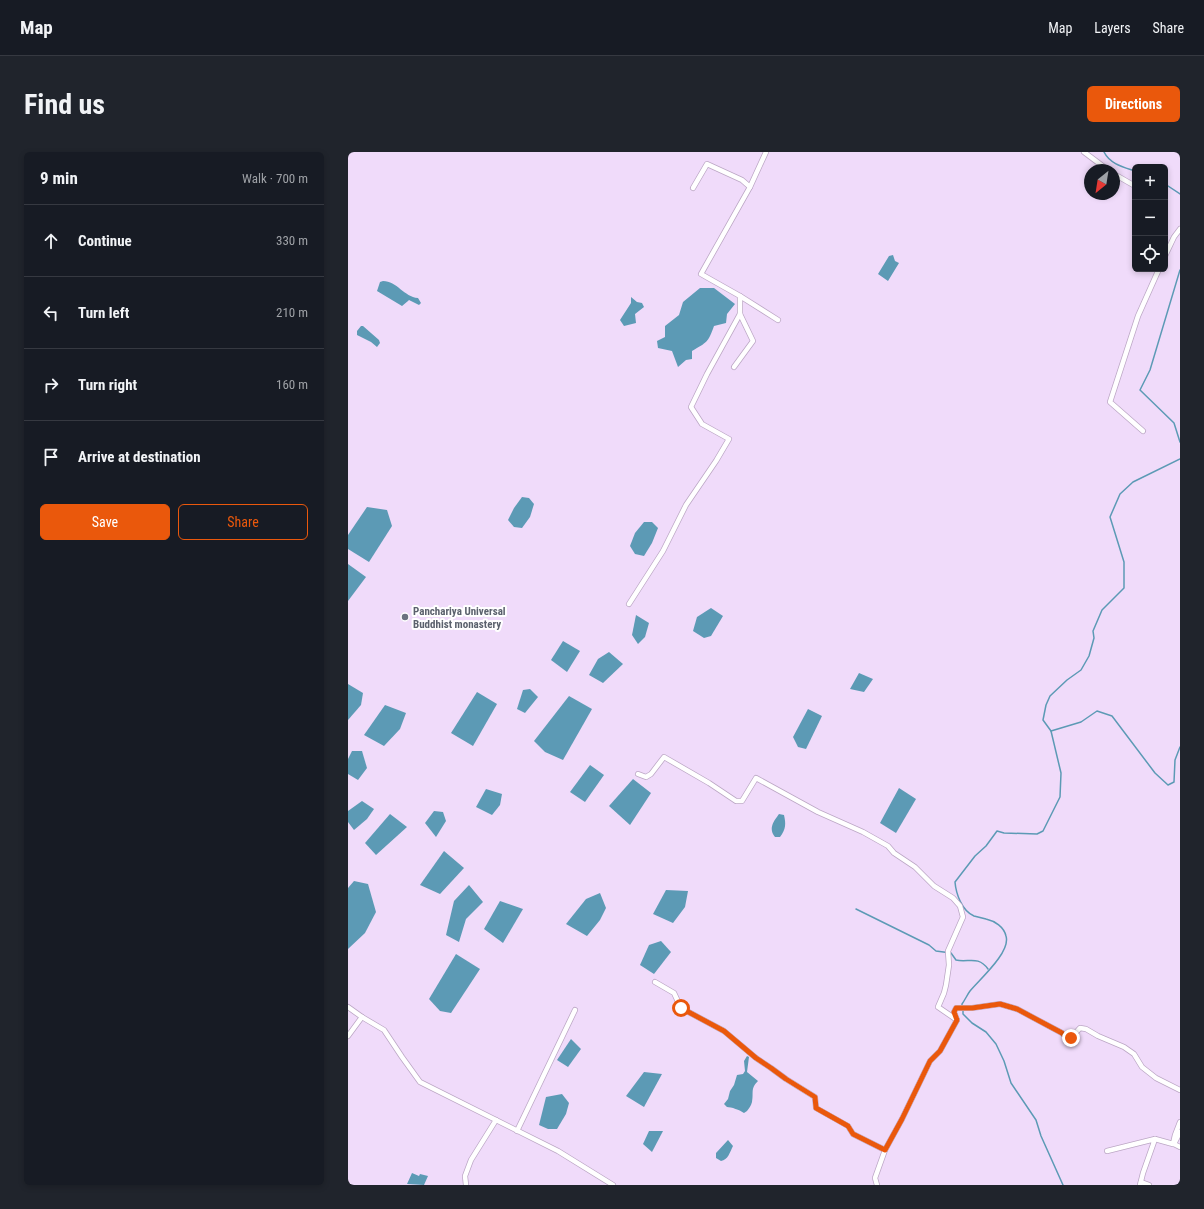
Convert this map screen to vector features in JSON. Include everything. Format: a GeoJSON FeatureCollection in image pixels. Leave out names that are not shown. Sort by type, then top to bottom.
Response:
{"type":"FeatureCollection","features":[{"type":"Feature","properties":{"kind":"street"},"geometry":{"type":"LineString","coordinates":[[766,152],[750,187],[701,274],[778,320]]}},
{"type":"Feature","properties":{"kind":"street"},"geometry":{"type":"LineString","coordinates":[[1084,152],[1100,164]]}},
{"type":"Feature","properties":{"kind":"street"},"geometry":{"type":"LineString","coordinates":[[693,188],[707,164],[742,180],[750,187]]}},
{"type":"Feature","properties":{"kind":"street"},"geometry":{"type":"LineString","coordinates":[[1120,177],[1132,184]]}},
{"type":"Feature","properties":{"kind":"street"},"geometry":{"type":"LineString","coordinates":[[1168,250],[1180,229]]}},
{"type":"Feature","properties":{"kind":"street"},"geometry":{"type":"LineString","coordinates":[[1143,431],[1110,402],[1138,316],[1158,272]]}},
{"type":"Feature","properties":{"kind":"street"},"geometry":{"type":"LineString","coordinates":[[734,366],[753,341],[740,314],[740,296]]}},
{"type":"Feature","properties":{"kind":"street"},"geometry":{"type":"LineString","coordinates":[[629,604],[664,551],[686,505],[716,462],[729,439],[702,424],[692,407],[707,374],[740,314]]}},
{"type":"Feature","properties":{"kind":"street"},"geometry":{"type":"LineString","coordinates":[[638,774],[646,777],[651,774],[664,757],[709,783],[736,801],[742,801],[756,778],[818,812],[863,832],[888,846],[894,853],[915,867],[934,886],[953,898],[960,906],[963,917],[948,951],[949,965],[945,989],[938,1007],[957,1020]]}},
{"type":"Feature","properties":{"kind":"street"},"geometry":{"type":"LineString","coordinates":[[655,982],[674,993],[681,1008],[724,1031],[756,1058],[815,1097],[816,1108],[848,1126],[853,1134],[885,1150]]}},
{"type":"Feature","properties":{"kind":"street"},"geometry":{"type":"LineString","coordinates":[[877,1185],[875,1178],[885,1150],[930,1061],[940,1051],[957,1020],[954,1012],[956,1008],[972,1008],[1000,1004],[1017,1009],[1062,1033],[1067,1038],[1071,1038],[1080,1028],[1086,1029],[1124,1047],[1134,1054],[1142,1067],[1156,1078],[1180,1090]]}},
{"type":"Feature","properties":{"kind":"street"},"geometry":{"type":"LineString","coordinates":[[348,1007],[384,1030],[420,1082],[558,1151],[613,1185]]}},
{"type":"Feature","properties":{"kind":"street"},"geometry":{"type":"LineString","coordinates":[[517,1131],[575,1010]]}},
{"type":"Feature","properties":{"kind":"street"},"geometry":{"type":"LineString","coordinates":[[348,1036],[362,1017]]}},
{"type":"Feature","properties":{"kind":"street"},"geometry":{"type":"LineString","coordinates":[[466,1185],[465,1176],[471,1160],[496,1120]]}},
{"type":"Feature","properties":{"kind":"street"},"geometry":{"type":"LineString","coordinates":[[1107,1151],[1156,1139],[1173,1144],[1180,1122]]}},
{"type":"Feature","properties":{"kind":"street"},"geometry":{"type":"LineString","coordinates":[[1180,1132],[1174,1144],[1180,1147]]}},
{"type":"Feature","properties":{"kind":"street"},"geometry":{"type":"LineString","coordinates":[[1148,1185],[1141,1184],[1143,1173],[1156,1139]]}},
{"type":"Feature","properties":{"kind":"water"},"geometry":{"type":"Polygon","coordinates":[[[893,255],[895,261],[899,263],[888,281],[878,274],[889,256],[893,255]]]}},
{"type":"Feature","properties":{"kind":"water"},"geometry":{"type":"Polygon","coordinates":[[[383,281],[392,284],[413,297],[418,298],[421,303],[419,305],[409,300],[402,306],[377,291],[380,282],[383,281]]]}},
{"type":"Feature","properties":{"kind":"water"},"geometry":{"type":"Polygon","coordinates":[[[700,288],[714,288],[735,304],[727,314],[726,323],[714,326],[706,342],[692,351],[692,359],[686,360],[678,367],[672,351],[658,348],[657,341],[665,337],[665,326],[679,315],[683,302],[700,288]]]}},
{"type":"Feature","properties":{"kind":"water"},"geometry":{"type":"Polygon","coordinates":[[[631,297],[637,302],[642,303],[644,307],[635,314],[636,323],[624,326],[620,320],[631,303],[631,297]]]}},
{"type":"Feature","properties":{"kind":"water"},"geometry":{"type":"Polygon","coordinates":[[[361,326],[363,326],[379,340],[380,343],[377,347],[371,342],[357,335],[357,331],[361,326]]]}},
{"type":"Feature","properties":{"kind":"water"},"geometry":{"type":"Polygon","coordinates":[[[522,497],[529,498],[534,504],[530,517],[522,528],[514,527],[508,520],[522,497]]]}},
{"type":"Feature","properties":{"kind":"water"},"geometry":{"type":"Polygon","coordinates":[[[367,507],[387,510],[392,526],[369,562],[348,549],[348,535],[367,507]]]}},
{"type":"Feature","properties":{"kind":"water"},"geometry":{"type":"Polygon","coordinates":[[[644,522],[652,522],[658,528],[652,543],[644,556],[635,554],[630,546],[635,533],[644,522]]]}},
{"type":"Feature","properties":{"kind":"water"},"geometry":{"type":"Polygon","coordinates":[[[348,564],[366,577],[348,601],[348,564]]]}},
{"type":"Feature","properties":{"kind":"water"},"geometry":{"type":"Polygon","coordinates":[[[711,608],[723,616],[711,636],[704,638],[693,631],[697,617],[711,608]]]}},
{"type":"Feature","properties":{"kind":"water"},"geometry":{"type":"Polygon","coordinates":[[[636,615],[649,623],[645,637],[638,644],[632,635],[636,615]]]}},
{"type":"Feature","properties":{"kind":"water"},"geometry":{"type":"Polygon","coordinates":[[[563,641],[580,651],[567,672],[551,660],[563,641]]]}},
{"type":"Feature","properties":{"kind":"water"},"geometry":{"type":"Polygon","coordinates":[[[609,652],[623,664],[603,683],[589,675],[598,659],[609,652]]]}},
{"type":"Feature","properties":{"kind":"water"},"geometry":{"type":"Polygon","coordinates":[[[859,673],[873,679],[864,692],[850,689],[859,673]]]}},
{"type":"Feature","properties":{"kind":"water"},"geometry":{"type":"Polygon","coordinates":[[[348,684],[363,693],[361,705],[348,720],[348,684]]]}},
{"type":"Feature","properties":{"kind":"water"},"geometry":{"type":"Polygon","coordinates":[[[530,689],[538,697],[525,713],[517,709],[523,690],[530,689]]]}},
{"type":"Feature","properties":{"kind":"water"},"geometry":{"type":"Polygon","coordinates":[[[477,692],[497,704],[473,746],[451,733],[477,692]]]}},
{"type":"Feature","properties":{"kind":"water"},"geometry":{"type":"Polygon","coordinates":[[[569,696],[592,709],[563,760],[545,752],[534,741],[569,696]]]}},
{"type":"Feature","properties":{"kind":"water"},"geometry":{"type":"Polygon","coordinates":[[[385,705],[406,713],[400,729],[384,746],[364,735],[385,705]]]}},
{"type":"Feature","properties":{"kind":"water"},"geometry":{"type":"Polygon","coordinates":[[[808,709],[822,716],[806,749],[798,747],[793,737],[808,709]]]}},
{"type":"Feature","properties":{"kind":"water"},"geometry":{"type":"Polygon","coordinates":[[[352,751],[362,751],[367,768],[358,780],[348,774],[348,759],[352,751]]]}},
{"type":"Feature","properties":{"kind":"water"},"geometry":{"type":"Polygon","coordinates":[[[590,765],[604,775],[585,802],[570,792],[590,765]]]}},
{"type":"Feature","properties":{"kind":"water"},"geometry":{"type":"Polygon","coordinates":[[[633,779],[651,793],[630,825],[609,806],[633,779]]]}},
{"type":"Feature","properties":{"kind":"water"},"geometry":{"type":"Polygon","coordinates":[[[899,788],[916,799],[896,833],[880,823],[899,788]]]}},
{"type":"Feature","properties":{"kind":"water"},"geometry":{"type":"Polygon","coordinates":[[[486,789],[502,794],[500,805],[492,815],[476,807],[486,789]]]}},
{"type":"Feature","properties":{"kind":"water"},"geometry":{"type":"Polygon","coordinates":[[[362,801],[374,809],[367,819],[354,830],[348,822],[348,811],[362,801]]]}},
{"type":"Feature","properties":{"kind":"water"},"geometry":{"type":"Polygon","coordinates":[[[434,811],[443,812],[446,821],[436,837],[425,823],[434,811]]]}},
{"type":"Feature","properties":{"kind":"water"},"geometry":{"type":"Polygon","coordinates":[[[390,814],[407,827],[376,855],[365,843],[390,814]]]}},
{"type":"Feature","properties":{"kind":"water"},"geometry":{"type":"Polygon","coordinates":[[[779,814],[784,815],[785,826],[780,837],[775,837],[772,828],[779,814]]]}},
{"type":"Feature","properties":{"kind":"water"},"geometry":{"type":"Polygon","coordinates":[[[444,851],[464,868],[440,894],[420,885],[444,851]]]}},
{"type":"Feature","properties":{"kind":"water"},"geometry":{"type":"Polygon","coordinates":[[[354,881],[368,884],[376,912],[365,933],[348,949],[348,888],[354,881]]]}},
{"type":"Feature","properties":{"kind":"water"},"geometry":{"type":"Polygon","coordinates":[[[469,885],[483,902],[466,919],[459,942],[446,935],[454,901],[469,885]]]}},
{"type":"Feature","properties":{"kind":"water"},"geometry":{"type":"Polygon","coordinates":[[[666,890],[688,891],[685,907],[673,923],[653,914],[666,890]]]}},
{"type":"Feature","properties":{"kind":"water"},"geometry":{"type":"Polygon","coordinates":[[[600,893],[606,908],[600,920],[587,936],[566,924],[586,899],[600,893]]]}},
{"type":"Feature","properties":{"kind":"water"},"geometry":{"type":"Polygon","coordinates":[[[500,901],[523,909],[503,943],[484,929],[500,901]]]}},
{"type":"Feature","properties":{"kind":"water"},"geometry":{"type":"Polygon","coordinates":[[[661,941],[671,952],[654,974],[640,965],[649,945],[661,941]]]}},
{"type":"Feature","properties":{"kind":"water"},"geometry":{"type":"Polygon","coordinates":[[[456,954],[480,969],[451,1013],[440,1011],[429,999],[456,954]]]}},
{"type":"Feature","properties":{"kind":"water"},"geometry":{"type":"Polygon","coordinates":[[[571,1039],[581,1049],[568,1067],[557,1060],[571,1039]]]}},
{"type":"Feature","properties":{"kind":"water"},"geometry":{"type":"Polygon","coordinates":[[[747,1056],[749,1057],[747,1072],[758,1081],[753,1089],[753,1099],[751,1105],[744,1113],[727,1107],[724,1104],[728,1099],[737,1075],[743,1074],[745,1071],[744,1061],[747,1056]]]}},
{"type":"Feature","properties":{"kind":"water"},"geometry":{"type":"Polygon","coordinates":[[[644,1072],[662,1074],[644,1107],[626,1096],[644,1072]]]}},
{"type":"Feature","properties":{"kind":"water"},"geometry":{"type":"Polygon","coordinates":[[[562,1094],[569,1103],[566,1114],[557,1129],[548,1129],[539,1125],[546,1097],[562,1094]]]}},
{"type":"Feature","properties":{"kind":"water"},"geometry":{"type":"Polygon","coordinates":[[[649,1131],[663,1131],[652,1152],[643,1144],[649,1131]]]}},
{"type":"Feature","properties":{"kind":"water"},"geometry":{"type":"Polygon","coordinates":[[[728,1140],[733,1146],[727,1157],[721,1161],[716,1158],[716,1153],[728,1140]]]}},
{"type":"Feature","properties":{"kind":"water"},"geometry":{"type":"Polygon","coordinates":[[[412,1173],[419,1176],[420,1174],[428,1176],[424,1185],[407,1184],[412,1173]]]}},
{"type":"Feature","properties":{"kind":"waterway"},"geometry":{"type":"LineString","coordinates":[[1104,152],[1113,162],[1132,170]]}},
{"type":"Feature","properties":{"kind":"waterway"},"geometry":{"type":"LineString","coordinates":[[1168,186],[1180,194]]}},
{"type":"Feature","properties":{"kind":"waterway"},"geometry":{"type":"LineString","coordinates":[[1180,270],[1150,370],[1140,390],[1174,423],[1180,442]]}},
{"type":"Feature","properties":{"kind":"waterway"},"geometry":{"type":"LineString","coordinates":[[962,1006],[970,991],[994,965],[1004,950],[1006,936],[1001,927],[996,923],[974,916],[966,910],[958,897],[955,882],[997,831],[1004,833],[1037,834],[1043,831],[1060,797],[1061,773],[1051,731],[1043,720],[1046,705],[1050,696],[1067,680],[1081,670],[1089,656],[1094,638],[1093,631],[1102,610],[1124,588],[1124,562],[1110,517],[1120,494],[1133,482],[1180,459]]}},
{"type":"Feature","properties":{"kind":"waterway"},"geometry":{"type":"LineString","coordinates":[[1051,731],[1081,722],[1097,711],[1112,716],[1155,773],[1168,785],[1174,782],[1175,760],[1180,747]]}},
{"type":"Feature","properties":{"kind":"waterway"},"geometry":{"type":"LineString","coordinates":[[856,909],[929,945],[936,951],[951,953],[956,960],[973,960],[980,962],[988,969]]}},
{"type":"Feature","properties":{"kind":"waterway"},"geometry":{"type":"LineString","coordinates":[[963,1010],[963,1014],[972,1023],[986,1032],[996,1044],[1004,1061],[1011,1083],[1036,1120],[1041,1136],[1063,1185]]}},
{"type":"Feature","properties":{"kind":"place","name":"Panchariya Universal Buddhist monastery"},"geometry":{"type":"Point","coordinates":[405,617]}},
{"type":"Feature","properties":{"kind":"route"},"geometry":{"type":"LineString","coordinates":[[681,1008],[724,1031],[756,1058],[815,1097],[816,1108],[848,1126],[853,1134],[885,1150],[930,1061],[940,1051],[957,1020],[954,1012],[956,1008],[972,1008],[1000,1004],[1017,1009],[1062,1033],[1067,1038],[1071,1038]]}}]}
